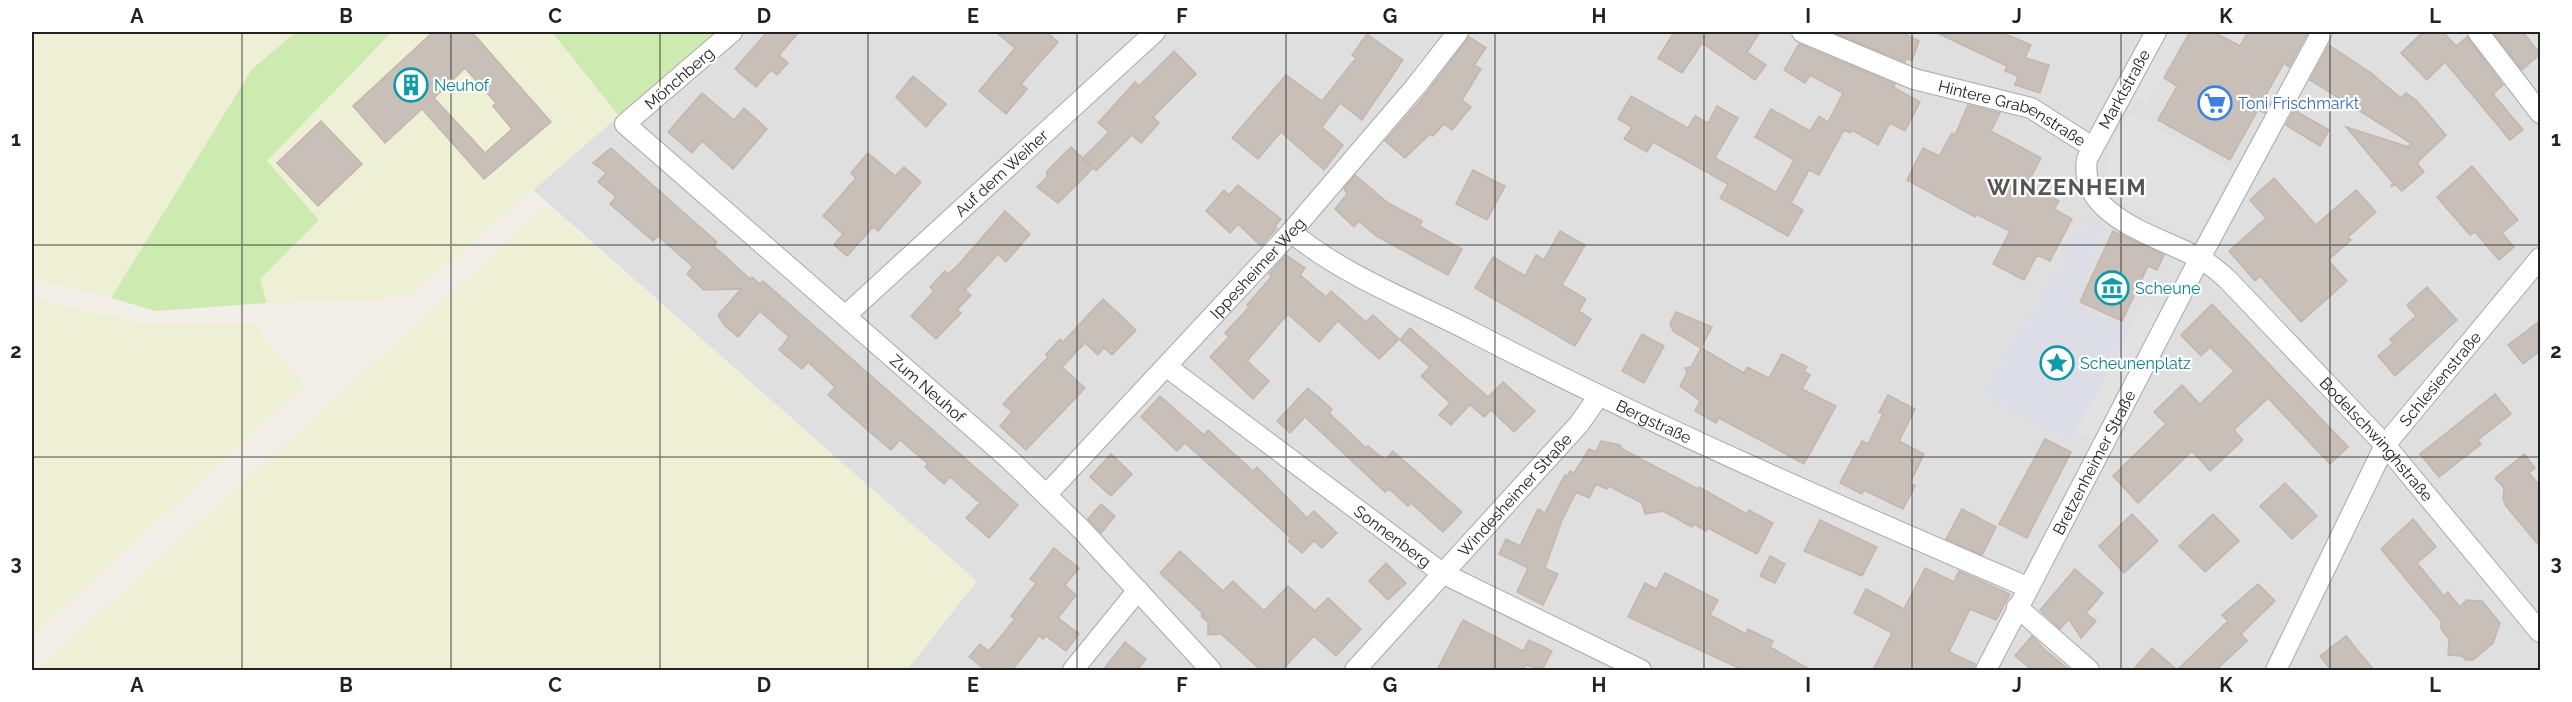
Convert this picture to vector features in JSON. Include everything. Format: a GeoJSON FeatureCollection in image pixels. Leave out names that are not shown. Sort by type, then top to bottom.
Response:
{"type":"FeatureCollection","features":[{"type":"Feature","properties":{"kind":"street","name":"Mönchberg"},"geometry":{"type":"LineString","coordinates":[[625,124],[732,32]]}},
{"type":"Feature","properties":{"kind":"street","name":"Auf dem Weiher"},"geometry":{"type":"LineString","coordinates":[[846,316],[1155,32]]}},
{"type":"Feature","properties":{"kind":"street","name":"Ippesheimer Weg"},"geometry":{"type":"LineString","coordinates":[[1047,494],[1291,232],[1416,86],[1458,32]]}},
{"type":"Feature","properties":{"kind":"street","name":"Hintere Grabenstraße"},"geometry":{"type":"LineString","coordinates":[[1802,32],[1914,79],[2031,108],[2092,147],[2087,159],[2087,176],[2102,206],[2119,219],[2200,258]]}},
{"type":"Feature","properties":{"kind":"street","name":"Marktstraße"},"geometry":{"type":"LineString","coordinates":[[2092,147],[2156,32]]}},
{"type":"Feature","properties":{"kind":"street","name":"Bretzenheimer Straße"},"geometry":{"type":"LineString","coordinates":[[1986,670],[2027,587],[2200,258],[2322,32]]}},
{"type":"Feature","properties":{"kind":"street"},"geometry":{"type":"LineString","coordinates":[[2478,32],[2541,113]]}},
{"type":"Feature","properties":{"kind":"street","name":"Zum Neuhof"},"geometry":{"type":"LineString","coordinates":[[625,124],[1047,494],[1211,670]]}},
{"type":"Feature","properties":{"kind":"street","name":"Bergstraße"},"geometry":{"type":"LineString","coordinates":[[1291,232],[1314,250],[1362,278],[1598,398],[2027,587]]}},
{"type":"Feature","properties":{"kind":"street","name":"Bodelschwinghstraße"},"geometry":{"type":"LineString","coordinates":[[2200,258],[2228,279],[2385,445],[2541,632]]}},
{"type":"Feature","properties":{"kind":"street","name":"Schlesienstraße"},"geometry":{"type":"LineString","coordinates":[[2276,670],[2385,445],[2541,258]]}},
{"type":"Feature","properties":{"kind":"street","name":"Sonnenberg"},"geometry":{"type":"LineString","coordinates":[[1167,367],[1442,573],[1641,670]]}},
{"type":"Feature","properties":{"kind":"street","name":"Windesheimer Straße"},"geometry":{"type":"LineString","coordinates":[[1355,670],[1579,424],[1598,398]]}},
{"type":"Feature","properties":{"kind":"street"},"geometry":{"type":"LineString","coordinates":[[1073,670],[1138,590]]}},
{"type":"Feature","properties":{"kind":"street"},"geometry":{"type":"LineString","coordinates":[[2017,608],[2089,670]]}},
{"type":"Feature","properties":{"kind":"shaded area"},"geometry":{"type":"Polygon","coordinates":[[[715,32],[2540,32],[2540,670],[907,670],[976,581],[533,190],[715,32]]]}},
{"type":"Feature","properties":{"kind":"shaded area"},"geometry":{"type":"Polygon","coordinates":[[[2167,32],[2186,32],[2147,104],[2132,96],[2167,32]]]}},
{"type":"Feature","properties":{"kind":"shaded area"},"geometry":{"type":"Polygon","coordinates":[[[2130,113],[2232,170],[2196,238],[2122,200],[2110,184],[2107,164],[2114,139],[2130,113]]]}},
{"type":"Feature","properties":{"kind":"shaded area","name":"Scheunenplatz"},"geometry":{"type":"Polygon","coordinates":[[[2087,217],[2107,227],[2072,302],[2131,329],[2069,443],[1982,396],[2087,217]]]}},
{"type":"Feature","properties":{"kind":"shaded area"},"geometry":{"type":"Polygon","coordinates":[[[2145,303],[2160,311],[2092,439],[2075,431],[2145,303]]]}},
{"type":"Feature","properties":{"kind":"green space"},"geometry":{"type":"Polygon","coordinates":[[[32,32],[296,32],[252,69],[111,298],[32,279],[32,32]]]}},
{"type":"Feature","properties":{"kind":"green space"},"geometry":{"type":"Polygon","coordinates":[[[296,32],[392,32],[267,161],[319,220],[260,279],[267,303],[156,311],[111,298],[252,69],[296,32]]]}},
{"type":"Feature","properties":{"kind":"green space"},"geometry":{"type":"Polygon","coordinates":[[[392,32],[552,32],[619,116],[412,294],[381,300],[267,303],[260,279],[319,220],[267,162],[392,32]]]}},
{"type":"Feature","properties":{"kind":"green space"},"geometry":{"type":"Polygon","coordinates":[[[552,32],[715,32],[619,116],[552,32]]]}},
{"type":"Feature","properties":{"kind":"green space"},"geometry":{"type":"Polygon","coordinates":[[[547,205],[977,581],[907,670],[36,670],[547,205]]]}},
{"type":"Feature","properties":{"kind":"green space"},"geometry":{"type":"Polygon","coordinates":[[[32,298],[149,324],[253,324],[305,385],[32,637],[32,298]]]}},
{"type":"Feature","properties":{"kind":"building","name":"Neuhof"},"geometry":{"type":"Polygon","coordinates":[[[433,32],[472,32],[551,122],[484,179],[422,109],[385,143],[353,106],[433,32]],[[465,68],[434,98],[485,153],[512,129],[493,106],[496,103],[465,68]]]}},
{"type":"Feature","properties":{"kind":"building"},"geometry":{"type":"Polygon","coordinates":[[[767,32],[799,32],[779,55],[788,63],[777,75],[771,70],[756,87],[735,69],[767,32]]]}},
{"type":"Feature","properties":{"kind":"building"},"geometry":{"type":"Polygon","coordinates":[[[996,32],[1047,32],[1058,42],[1021,84],[1027,89],[1006,114],[979,91],[1015,48],[996,32]]]}},
{"type":"Feature","properties":{"kind":"building"},"geometry":{"type":"Polygon","coordinates":[[[1674,32],[1760,32],[1747,52],[1766,65],[1755,80],[1702,43],[1682,73],[1658,58],[1674,32]]]}},
{"type":"Feature","properties":{"kind":"building"},"geometry":{"type":"Polygon","coordinates":[[[1832,32],[1901,32],[1919,41],[1912,61],[1906,58],[1905,62],[1832,32]]]}},
{"type":"Feature","properties":{"kind":"building"},"geometry":{"type":"Polygon","coordinates":[[[1935,32],[2001,32],[2031,45],[2025,58],[2049,65],[2040,93],[2015,85],[2018,76],[2005,71],[2007,66],[1935,32]]]}},
{"type":"Feature","properties":{"kind":"building","name":"Toni Frischmarkt"},"geometry":{"type":"Polygon","coordinates":[[[2190,32],[2214,32],[2240,46],[2248,32],[2308,32],[2289,67],[2284,63],[2263,100],[2270,102],[2265,113],[2258,110],[2230,160],[2158,120],[2177,86],[2164,78],[2190,32]]]}},
{"type":"Feature","properties":{"kind":"building"},"geometry":{"type":"Polygon","coordinates":[[[2423,32],[2443,32],[2456,46],[2467,37],[2503,85],[2493,94],[2523,130],[2510,140],[2445,62],[2427,80],[2401,53],[2423,32]]]}},
{"type":"Feature","properties":{"kind":"building"},"geometry":{"type":"Polygon","coordinates":[[[2493,32],[2523,32],[2540,54],[2522,70],[2493,32]]]}},
{"type":"Feature","properties":{"kind":"building"},"geometry":{"type":"Polygon","coordinates":[[[1367,34],[1403,60],[1362,120],[1340,103],[1322,127],[1343,145],[1324,170],[1281,132],[1258,159],[1232,138],[1286,75],[1322,101],[1356,58],[1352,55],[1367,34]]]}},
{"type":"Feature","properties":{"kind":"building"},"geometry":{"type":"Polygon","coordinates":[[[1469,37],[1486,48],[1474,65],[1481,69],[1462,100],[1471,107],[1452,130],[1444,124],[1433,136],[1430,134],[1405,158],[1385,141],[1421,100],[1469,37]]]}},
{"type":"Feature","properties":{"kind":"building"},"geometry":{"type":"Polygon","coordinates":[[[1799,44],[1895,84],[1893,87],[1920,102],[1905,131],[1890,123],[1878,145],[1852,130],[1850,133],[1844,130],[1819,175],[1809,170],[1791,203],[1803,210],[1788,236],[1720,198],[1728,184],[1653,142],[1647,152],[1624,139],[1632,127],[1618,119],[1631,96],[1688,128],[1695,116],[1708,123],[1717,106],[1738,118],[1715,158],[1776,192],[1794,160],[1755,137],[1771,109],[1810,131],[1819,116],[1828,122],[1843,93],[1810,75],[1805,83],[1784,70],[1799,44]]]}},
{"type":"Feature","properties":{"kind":"building"},"geometry":{"type":"Polygon","coordinates":[[[2329,45],[2371,73],[2401,98],[2406,93],[2416,100],[2446,135],[2417,163],[2424,172],[2402,191],[2395,185],[2391,186],[2393,183],[2346,127],[2409,147],[2411,143],[2310,80],[2329,45]]]}},
{"type":"Feature","properties":{"kind":"building"},"geometry":{"type":"Polygon","coordinates":[[[1174,51],[1196,74],[1153,117],[1159,123],[1141,143],[1132,135],[1096,171],[1083,158],[1109,132],[1098,123],[1135,82],[1139,86],[1174,51]]]}},
{"type":"Feature","properties":{"kind":"building"},"geometry":{"type":"Polygon","coordinates":[[[913,76],[946,104],[926,127],[896,97],[913,76]]]}},
{"type":"Feature","properties":{"kind":"building"},"geometry":{"type":"Polygon","coordinates":[[[702,93],[734,120],[744,108],[767,129],[733,169],[702,141],[692,153],[668,132],[702,93]]]}},
{"type":"Feature","properties":{"kind":"building"},"geometry":{"type":"Polygon","coordinates":[[[1968,105],[2000,113],[1991,131],[2041,158],[2027,184],[2059,201],[2054,209],[2072,219],[2050,261],[2037,255],[2024,280],[1993,264],[2010,231],[1976,214],[1975,217],[1907,180],[1923,148],[1939,156],[1952,133],[1955,135],[1968,105]]]}},
{"type":"Feature","properties":{"kind":"building"},"geometry":{"type":"Polygon","coordinates":[[[2294,110],[2329,130],[2320,146],[2286,125],[2294,110]]]}},
{"type":"Feature","properties":{"kind":"building"},"geometry":{"type":"Polygon","coordinates":[[[321,121],[362,164],[318,206],[277,163],[321,121]]]}},
{"type":"Feature","properties":{"kind":"building"},"geometry":{"type":"Polygon","coordinates":[[[1071,147],[1093,168],[1058,203],[1037,187],[1047,177],[1047,171],[1071,147]]]}},
{"type":"Feature","properties":{"kind":"building"},"geometry":{"type":"Polygon","coordinates":[[[611,148],[717,242],[714,246],[750,279],[752,277],[760,284],[763,281],[1018,505],[989,538],[966,518],[980,503],[950,477],[944,484],[925,467],[928,464],[900,440],[891,450],[864,427],[828,395],[835,387],[808,362],[802,369],[779,350],[789,337],[760,311],[738,337],[724,325],[718,315],[741,289],[704,290],[687,274],[693,267],[658,236],[653,241],[610,204],[616,197],[598,182],[606,173],[593,163],[611,148]]]}},
{"type":"Feature","properties":{"kind":"building"},"geometry":{"type":"Polygon","coordinates":[[[868,153],[895,176],[904,167],[921,182],[878,231],[873,227],[847,256],[834,245],[843,234],[823,216],[856,178],[851,173],[868,153]]]}},
{"type":"Feature","properties":{"kind":"building"},"geometry":{"type":"Polygon","coordinates":[[[2472,166],[2518,220],[2502,233],[2514,247],[2499,260],[2475,232],[2470,235],[2437,197],[2472,166]]]}},
{"type":"Feature","properties":{"kind":"building"},"geometry":{"type":"Polygon","coordinates":[[[1473,170],[1505,186],[1487,220],[1456,204],[1473,170]]]}},
{"type":"Feature","properties":{"kind":"building"},"geometry":{"type":"Polygon","coordinates":[[[1355,175],[1388,203],[1422,221],[1419,226],[1462,249],[1448,275],[1376,236],[1359,221],[1354,227],[1335,209],[1347,194],[1344,188],[1355,175]]]}},
{"type":"Feature","properties":{"kind":"building"},"geometry":{"type":"Polygon","coordinates":[[[2274,178],[2316,225],[2356,190],[2376,212],[2348,237],[2351,240],[2328,260],[2347,281],[2301,322],[2260,276],[2255,281],[2229,251],[2266,218],[2250,200],[2274,178]]]}},
{"type":"Feature","properties":{"kind":"building"},"geometry":{"type":"Polygon","coordinates":[[[1238,185],[1281,219],[1275,226],[1277,228],[1261,246],[1238,224],[1230,233],[1206,211],[1224,190],[1229,195],[1238,185]]]}},
{"type":"Feature","properties":{"kind":"building"},"geometry":{"type":"Polygon","coordinates":[[[1005,211],[1030,234],[1006,262],[998,254],[965,290],[971,295],[957,310],[961,313],[936,339],[911,316],[934,291],[930,287],[945,271],[948,274],[960,263],[1005,211]]]}},
{"type":"Feature","properties":{"kind":"building"},"geometry":{"type":"Polygon","coordinates":[[[1560,231],[1585,245],[1562,285],[1586,299],[1579,311],[1591,319],[1575,346],[1475,288],[1493,257],[1525,276],[1536,255],[1544,260],[1560,231]]]}},
{"type":"Feature","properties":{"kind":"building","name":"Scheune"},"geometry":{"type":"Polygon","coordinates":[[[2113,231],[2164,255],[2157,270],[2148,266],[2122,321],[2080,302],[2113,231]]]}},
{"type":"Feature","properties":{"kind":"building"},"geometry":{"type":"Polygon","coordinates":[[[1286,255],[1305,268],[1300,275],[1326,297],[1331,291],[1366,322],[1373,315],[1399,339],[1379,359],[1338,321],[1319,342],[1288,314],[1247,361],[1269,381],[1253,399],[1210,357],[1229,337],[1225,333],[1249,307],[1247,305],[1272,276],[1269,274],[1286,255]]]}},
{"type":"Feature","properties":{"kind":"building"},"geometry":{"type":"Polygon","coordinates":[[[2427,287],[2457,320],[2395,376],[2378,356],[2393,343],[2390,339],[2416,316],[2407,305],[2427,287]]]}},
{"type":"Feature","properties":{"kind":"building"},"geometry":{"type":"Polygon","coordinates":[[[1103,299],[1136,330],[1112,355],[1104,348],[1098,355],[1085,343],[1062,367],[1085,388],[1026,450],[1000,426],[1012,412],[1003,404],[1048,357],[1046,354],[1060,339],[1063,342],[1103,299]]]}},
{"type":"Feature","properties":{"kind":"building"},"geometry":{"type":"Polygon","coordinates":[[[2212,304],[2348,447],[2330,464],[2268,398],[2234,430],[2243,440],[2210,471],[2192,451],[2138,503],[2113,476],[2166,424],[2154,412],[2182,385],[2200,404],[2234,371],[2210,347],[2201,356],[2181,335],[2212,304]]]}},
{"type":"Feature","properties":{"kind":"building"},"geometry":{"type":"Polygon","coordinates":[[[1676,312],[1712,327],[1701,348],[1673,331],[1670,323],[1676,312]]]}},
{"type":"Feature","properties":{"kind":"building"},"geometry":{"type":"Polygon","coordinates":[[[2541,320],[2541,350],[2523,364],[2508,345],[2541,320]]]}},
{"type":"Feature","properties":{"kind":"building"},"geometry":{"type":"Polygon","coordinates":[[[1410,328],[1488,397],[1503,382],[1535,411],[1514,432],[1491,410],[1484,417],[1470,405],[1451,425],[1439,415],[1450,403],[1421,376],[1430,367],[1400,340],[1410,328]]]}},
{"type":"Feature","properties":{"kind":"building"},"geometry":{"type":"Polygon","coordinates":[[[1642,334],[1664,346],[1644,383],[1622,371],[1642,334]]]}},
{"type":"Feature","properties":{"kind":"building"},"geometry":{"type":"Polygon","coordinates":[[[1701,348],[1744,373],[1747,367],[1769,378],[1782,354],[1807,367],[1804,371],[1810,375],[1802,389],[1836,406],[1804,464],[1719,418],[1716,423],[1695,411],[1700,401],[1680,386],[1687,373],[1685,368],[1691,367],[1701,348]]]}},
{"type":"Feature","properties":{"kind":"building"},"geometry":{"type":"Polygon","coordinates":[[[1308,388],[1332,409],[1329,413],[1366,448],[1368,446],[1385,460],[1393,451],[1462,512],[1443,532],[1411,503],[1408,506],[1389,489],[1385,492],[1305,417],[1290,433],[1277,421],[1308,388]]]}},
{"type":"Feature","properties":{"kind":"building"},"geometry":{"type":"Polygon","coordinates":[[[2495,394],[2511,414],[2478,440],[2481,444],[2439,477],[2420,454],[2495,394]]]}},
{"type":"Feature","properties":{"kind":"building"},"geometry":{"type":"Polygon","coordinates":[[[1888,395],[1915,409],[1899,441],[1924,454],[1910,483],[1915,486],[1903,509],[1864,490],[1862,494],[1840,483],[1862,441],[1868,444],[1883,414],[1879,412],[1888,395]]]}},
{"type":"Feature","properties":{"kind":"building"},"geometry":{"type":"Polygon","coordinates":[[[1160,396],[1204,435],[1208,430],[1253,471],[1257,467],[1307,518],[1314,511],[1337,533],[1322,548],[1314,541],[1302,553],[1288,541],[1291,538],[1185,443],[1177,451],[1141,417],[1160,396]]]}},
{"type":"Feature","properties":{"kind":"building"},"geometry":{"type":"Polygon","coordinates":[[[2045,439],[2071,452],[2027,538],[1999,524],[2045,439]]]}},
{"type":"Feature","properties":{"kind":"building"},"geometry":{"type":"Polygon","coordinates":[[[1601,441],[1620,445],[1622,449],[1698,489],[1699,487],[1747,514],[1749,510],[1773,523],[1757,554],[1708,528],[1706,531],[1694,524],[1692,527],[1663,511],[1645,514],[1642,503],[1609,486],[1607,489],[1596,484],[1589,498],[1576,492],[1562,520],[1545,568],[1558,574],[1543,605],[1517,592],[1528,568],[1499,554],[1506,539],[1520,546],[1538,509],[1545,513],[1565,475],[1567,477],[1570,471],[1574,473],[1589,449],[1596,452],[1601,441]]]}},
{"type":"Feature","properties":{"kind":"building"},"geometry":{"type":"Polygon","coordinates":[[[1111,454],[1132,474],[1111,496],[1090,477],[1111,454]]]}},
{"type":"Feature","properties":{"kind":"building"},"geometry":{"type":"Polygon","coordinates":[[[2524,454],[2535,468],[2529,473],[2541,487],[2541,548],[2506,506],[2503,499],[2504,488],[2495,478],[2524,454]]]}},
{"type":"Feature","properties":{"kind":"building"},"geometry":{"type":"Polygon","coordinates":[[[2285,483],[2317,516],[2292,539],[2260,506],[2285,483]]]}},
{"type":"Feature","properties":{"kind":"building"},"geometry":{"type":"Polygon","coordinates":[[[1101,504],[1115,516],[1101,533],[1088,519],[1101,504]]]}},
{"type":"Feature","properties":{"kind":"building"},"geometry":{"type":"Polygon","coordinates":[[[1962,509],[1996,527],[1982,555],[1946,539],[1962,509]]]}},
{"type":"Feature","properties":{"kind":"building"},"geometry":{"type":"Polygon","coordinates":[[[2132,514],[2158,541],[2124,573],[2099,546],[2132,514]]]}},
{"type":"Feature","properties":{"kind":"building"},"geometry":{"type":"Polygon","coordinates":[[[2213,514],[2239,541],[2205,572],[2179,546],[2213,514]]]}},
{"type":"Feature","properties":{"kind":"building"},"geometry":{"type":"Polygon","coordinates":[[[2413,519],[2436,547],[2417,563],[2444,596],[2448,592],[2460,607],[2467,600],[2482,601],[2500,623],[2493,643],[2473,660],[2448,655],[2449,639],[2441,629],[2441,621],[2381,549],[2413,519]]]}},
{"type":"Feature","properties":{"kind":"building"},"geometry":{"type":"Polygon","coordinates":[[[1820,520],[1877,547],[1862,576],[1804,551],[1820,520]]]}},
{"type":"Feature","properties":{"kind":"building"},"geometry":{"type":"Polygon","coordinates":[[[1054,548],[1079,568],[1065,585],[1076,595],[1058,618],[1079,634],[1066,651],[1046,636],[1043,639],[1039,636],[1012,670],[986,670],[969,657],[980,644],[989,651],[1015,619],[1011,616],[1036,583],[1030,579],[1054,548]]]}},
{"type":"Feature","properties":{"kind":"building"},"geometry":{"type":"Polygon","coordinates":[[[1180,551],[1223,591],[1233,581],[1264,611],[1288,586],[1315,611],[1328,598],[1361,629],[1336,656],[1314,636],[1282,670],[1261,670],[1221,634],[1208,635],[1208,622],[1201,616],[1203,614],[1160,573],[1180,551]]]}},
{"type":"Feature","properties":{"kind":"building"},"geometry":{"type":"Polygon","coordinates":[[[1770,556],[1785,564],[1775,583],[1760,576],[1770,556]]]}},
{"type":"Feature","properties":{"kind":"building"},"geometry":{"type":"Polygon","coordinates":[[[1386,563],[1406,583],[1388,600],[1369,581],[1386,563]]]}},
{"type":"Feature","properties":{"kind":"building"},"geometry":{"type":"Polygon","coordinates":[[[1925,568],[1954,582],[1959,571],[2010,594],[1996,620],[1970,609],[1949,652],[1975,664],[1974,670],[1873,670],[1892,633],[1854,613],[1866,589],[1904,609],[1925,568]]]}},
{"type":"Feature","properties":{"kind":"building"},"geometry":{"type":"Polygon","coordinates":[[[2075,569],[2103,593],[2086,613],[2096,621],[2081,638],[2069,619],[2060,629],[2040,610],[2075,569]]]}},
{"type":"Feature","properties":{"kind":"building"},"geometry":{"type":"Polygon","coordinates":[[[1665,573],[1718,600],[1710,615],[1746,634],[1748,629],[1773,641],[1770,647],[1811,670],[1743,670],[1628,617],[1645,583],[1656,589],[1665,573]]]}},
{"type":"Feature","properties":{"kind":"building"},"geometry":{"type":"Polygon","coordinates":[[[2258,584],[2275,601],[2241,634],[2247,641],[2216,670],[2177,670],[2228,621],[2222,615],[2258,584]]]}},
{"type":"Feature","properties":{"kind":"building"},"geometry":{"type":"Polygon","coordinates":[[[1463,620],[1523,651],[1529,640],[1552,651],[1542,670],[1526,665],[1523,670],[1437,670],[1463,620]]]}},
{"type":"Feature","properties":{"kind":"building"},"geometry":{"type":"Polygon","coordinates":[[[2032,636],[2069,670],[2032,670],[2015,656],[2032,636]]]}},
{"type":"Feature","properties":{"kind":"building"},"geometry":{"type":"Polygon","coordinates":[[[2346,636],[2374,670],[2331,670],[2320,656],[2346,636]]]}},
{"type":"Feature","properties":{"kind":"building"},"geometry":{"type":"Polygon","coordinates":[[[1125,642],[1146,659],[1137,670],[1103,670],[1125,642]]]}},
{"type":"Feature","properties":{"kind":"building"},"geometry":{"type":"Polygon","coordinates":[[[2152,648],[2177,670],[2133,670],[2152,648]]]}},
{"type":"Feature","properties":{"kind":"place","name":"Neuhof"},"geometry":{"type":"Point","coordinates":[411,85]}},
{"type":"Feature","properties":{"kind":"place","name":"Toni Frischmarkt"},"geometry":{"type":"Point","coordinates":[2215,103]}},
{"type":"Feature","properties":{"kind":"place","name":"Scheune"},"geometry":{"type":"Point","coordinates":[2112,288]}},
{"type":"Feature","properties":{"kind":"place","name":"Scheunenplatz"},"geometry":{"type":"Point","coordinates":[2057,363]}},
{"type":"Feature","properties":{"kind":"district","name":"WINZENHEIM"},"geometry":{"type":"Point","coordinates":[2067,187]}}]}
